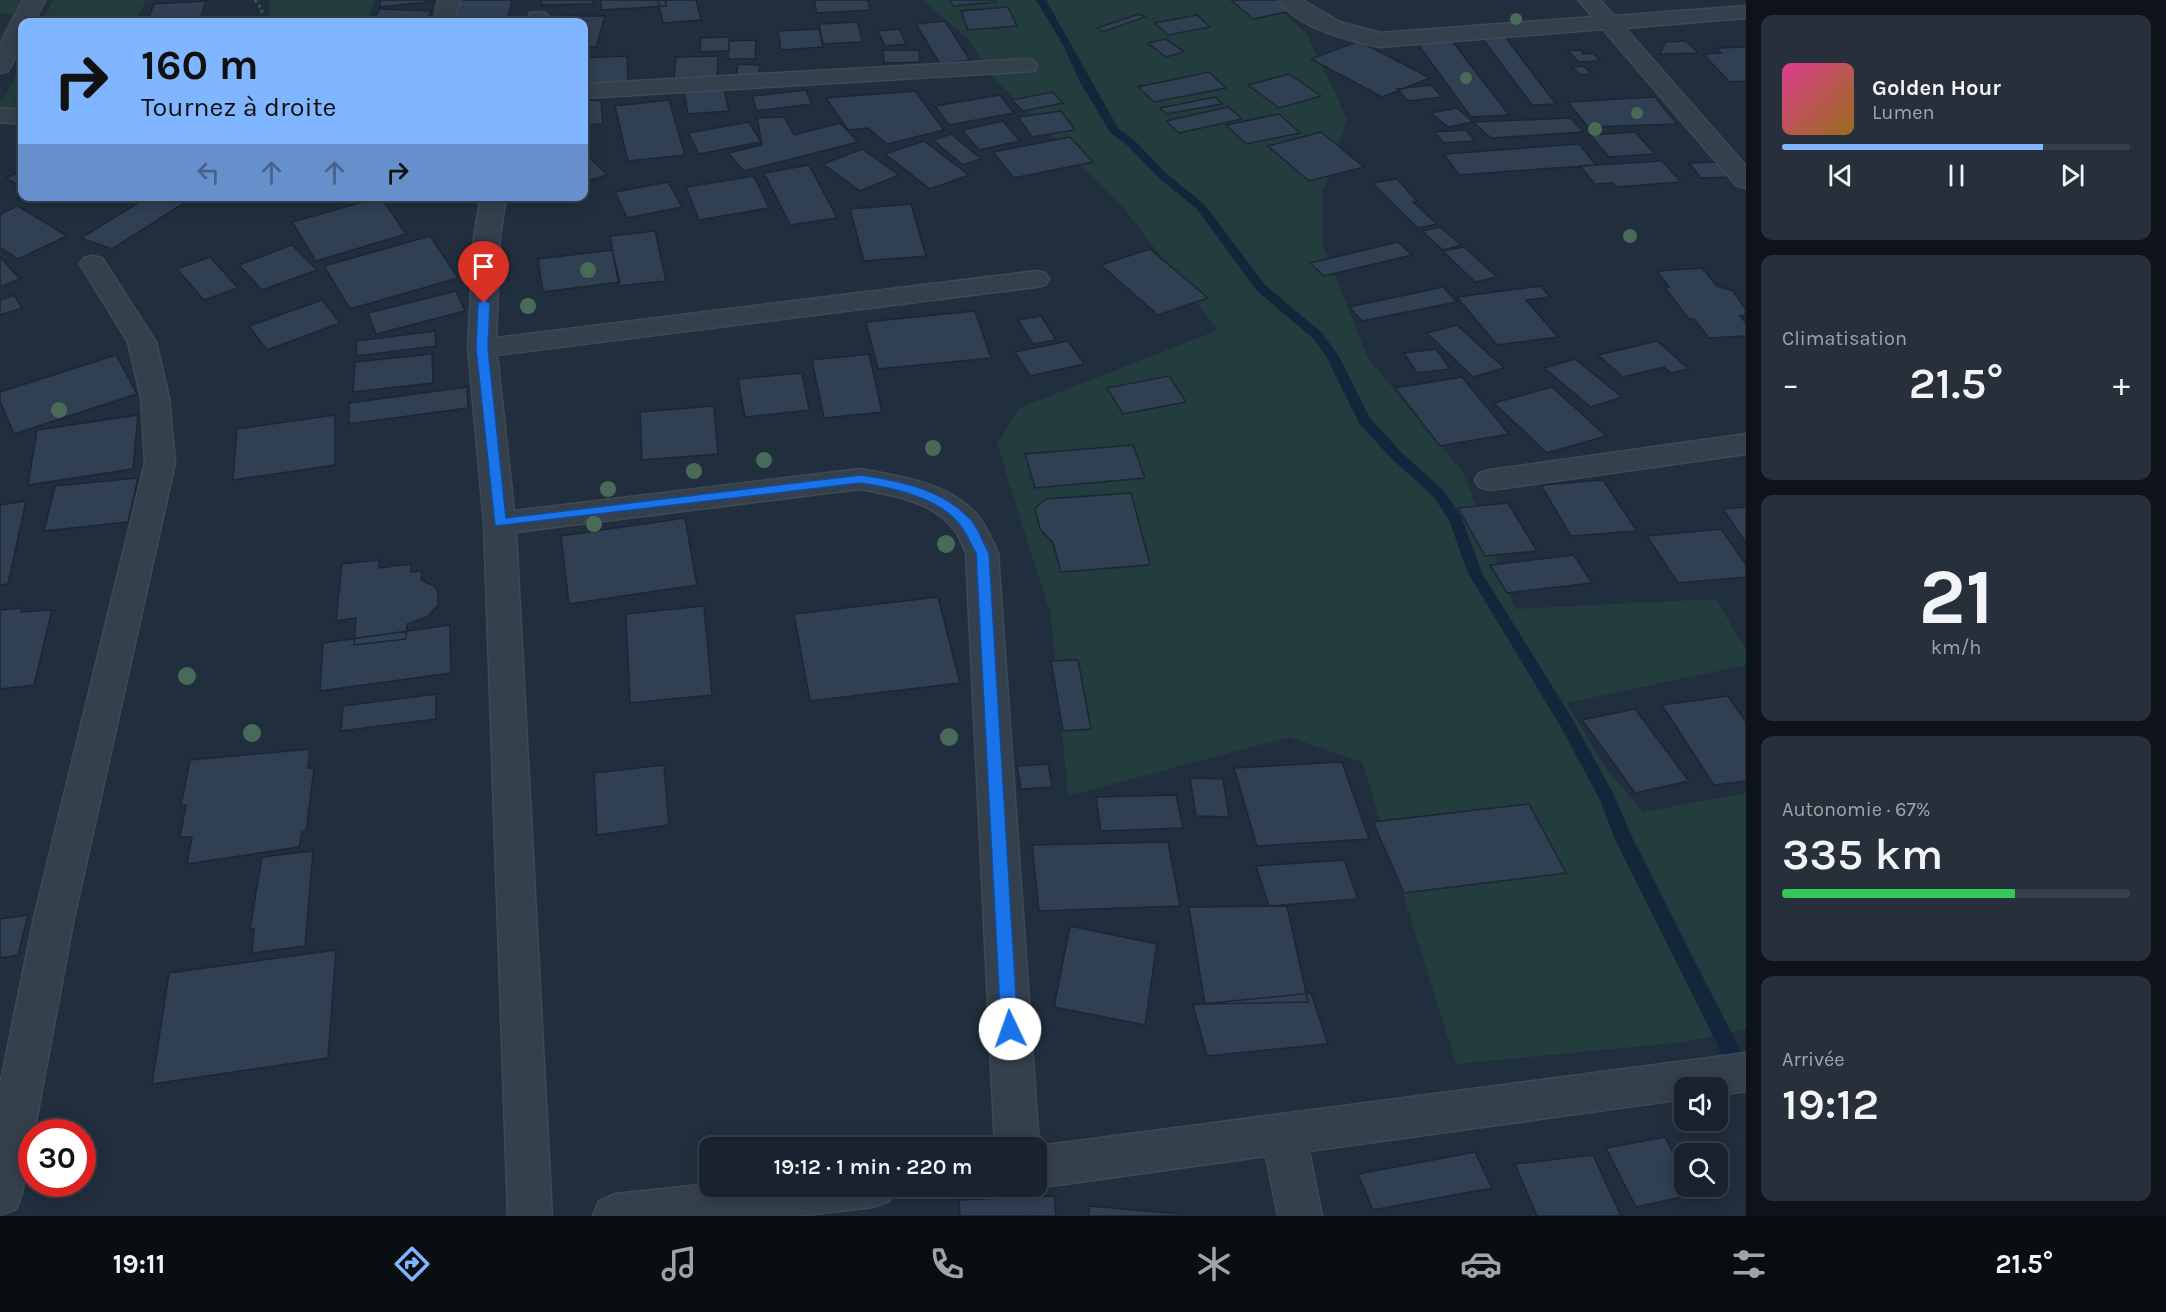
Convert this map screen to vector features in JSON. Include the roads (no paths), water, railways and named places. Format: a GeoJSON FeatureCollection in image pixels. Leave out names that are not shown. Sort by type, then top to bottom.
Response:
{"type":"FeatureCollection","features":[{"type":"Feature","properties":{"kind":"street"},"geometry":{"type":"LineString","coordinates":[[26,18],[34,0]]}},
{"type":"Feature","properties":{"kind":"street"},"geometry":{"type":"LineString","coordinates":[[445,18],[449,0]]}},
{"type":"Feature","properties":{"kind":"street"},"geometry":{"type":"LineString","coordinates":[[1289,0],[1332,28],[1353,36],[1380,40],[1746,12]]}},
{"type":"Feature","properties":{"kind":"street"},"geometry":{"type":"LineString","coordinates":[[1589,0],[1746,181]]}},
{"type":"Feature","properties":{"kind":"street"},"geometry":{"type":"LineString","coordinates":[[0,66],[18,33]]}},
{"type":"Feature","properties":{"kind":"street"},"geometry":{"type":"LineString","coordinates":[[588,91],[1026,66]]}},
{"type":"Feature","properties":{"kind":"street"},"geometry":{"type":"LineString","coordinates":[[0,115],[18,117]]}},
{"type":"Feature","properties":{"kind":"street"},"geometry":{"type":"LineString","coordinates":[[493,201],[486,236],[482,348],[500,523],[530,1216]]}},
{"type":"Feature","properties":{"kind":"street"},"geometry":{"type":"LineString","coordinates":[[0,1194],[54,918],[160,463],[155,398],[142,342],[93,264]]}},
{"type":"Feature","properties":{"kind":"street"},"geometry":{"type":"LineString","coordinates":[[482,348],[1036,279]]}},
{"type":"Feature","properties":{"kind":"street"},"geometry":{"type":"LineString","coordinates":[[1490,480],[1746,444]]}},
{"type":"Feature","properties":{"kind":"street"},"geometry":{"type":"LineString","coordinates":[[500,523],[861,479],[898,485],[938,500],[966,524],[982,553],[1016,1137]]}},
{"type":"Feature","properties":{"kind":"street"},"geometry":{"type":"LineString","coordinates":[[1047,1166],[1746,1072]]}},
{"type":"Feature","properties":{"kind":"street"},"geometry":{"type":"LineString","coordinates":[[1284,1134],[1300,1216]]}},
{"type":"Feature","properties":{"kind":"street"},"geometry":{"type":"LineString","coordinates":[[615,1216],[778,1197]]}},
{"type":"Feature","properties":{"kind":"waterway"},"geometry":{"type":"LineString","coordinates":[[1041,0],[1114,130],[1131,143],[1164,177],[1201,207],[1261,288],[1317,335],[1332,355],[1364,420],[1396,455],[1439,494],[1456,519],[1475,573],[1567,724],[1608,800],[1624,839],[1746,1082]]}}]}
